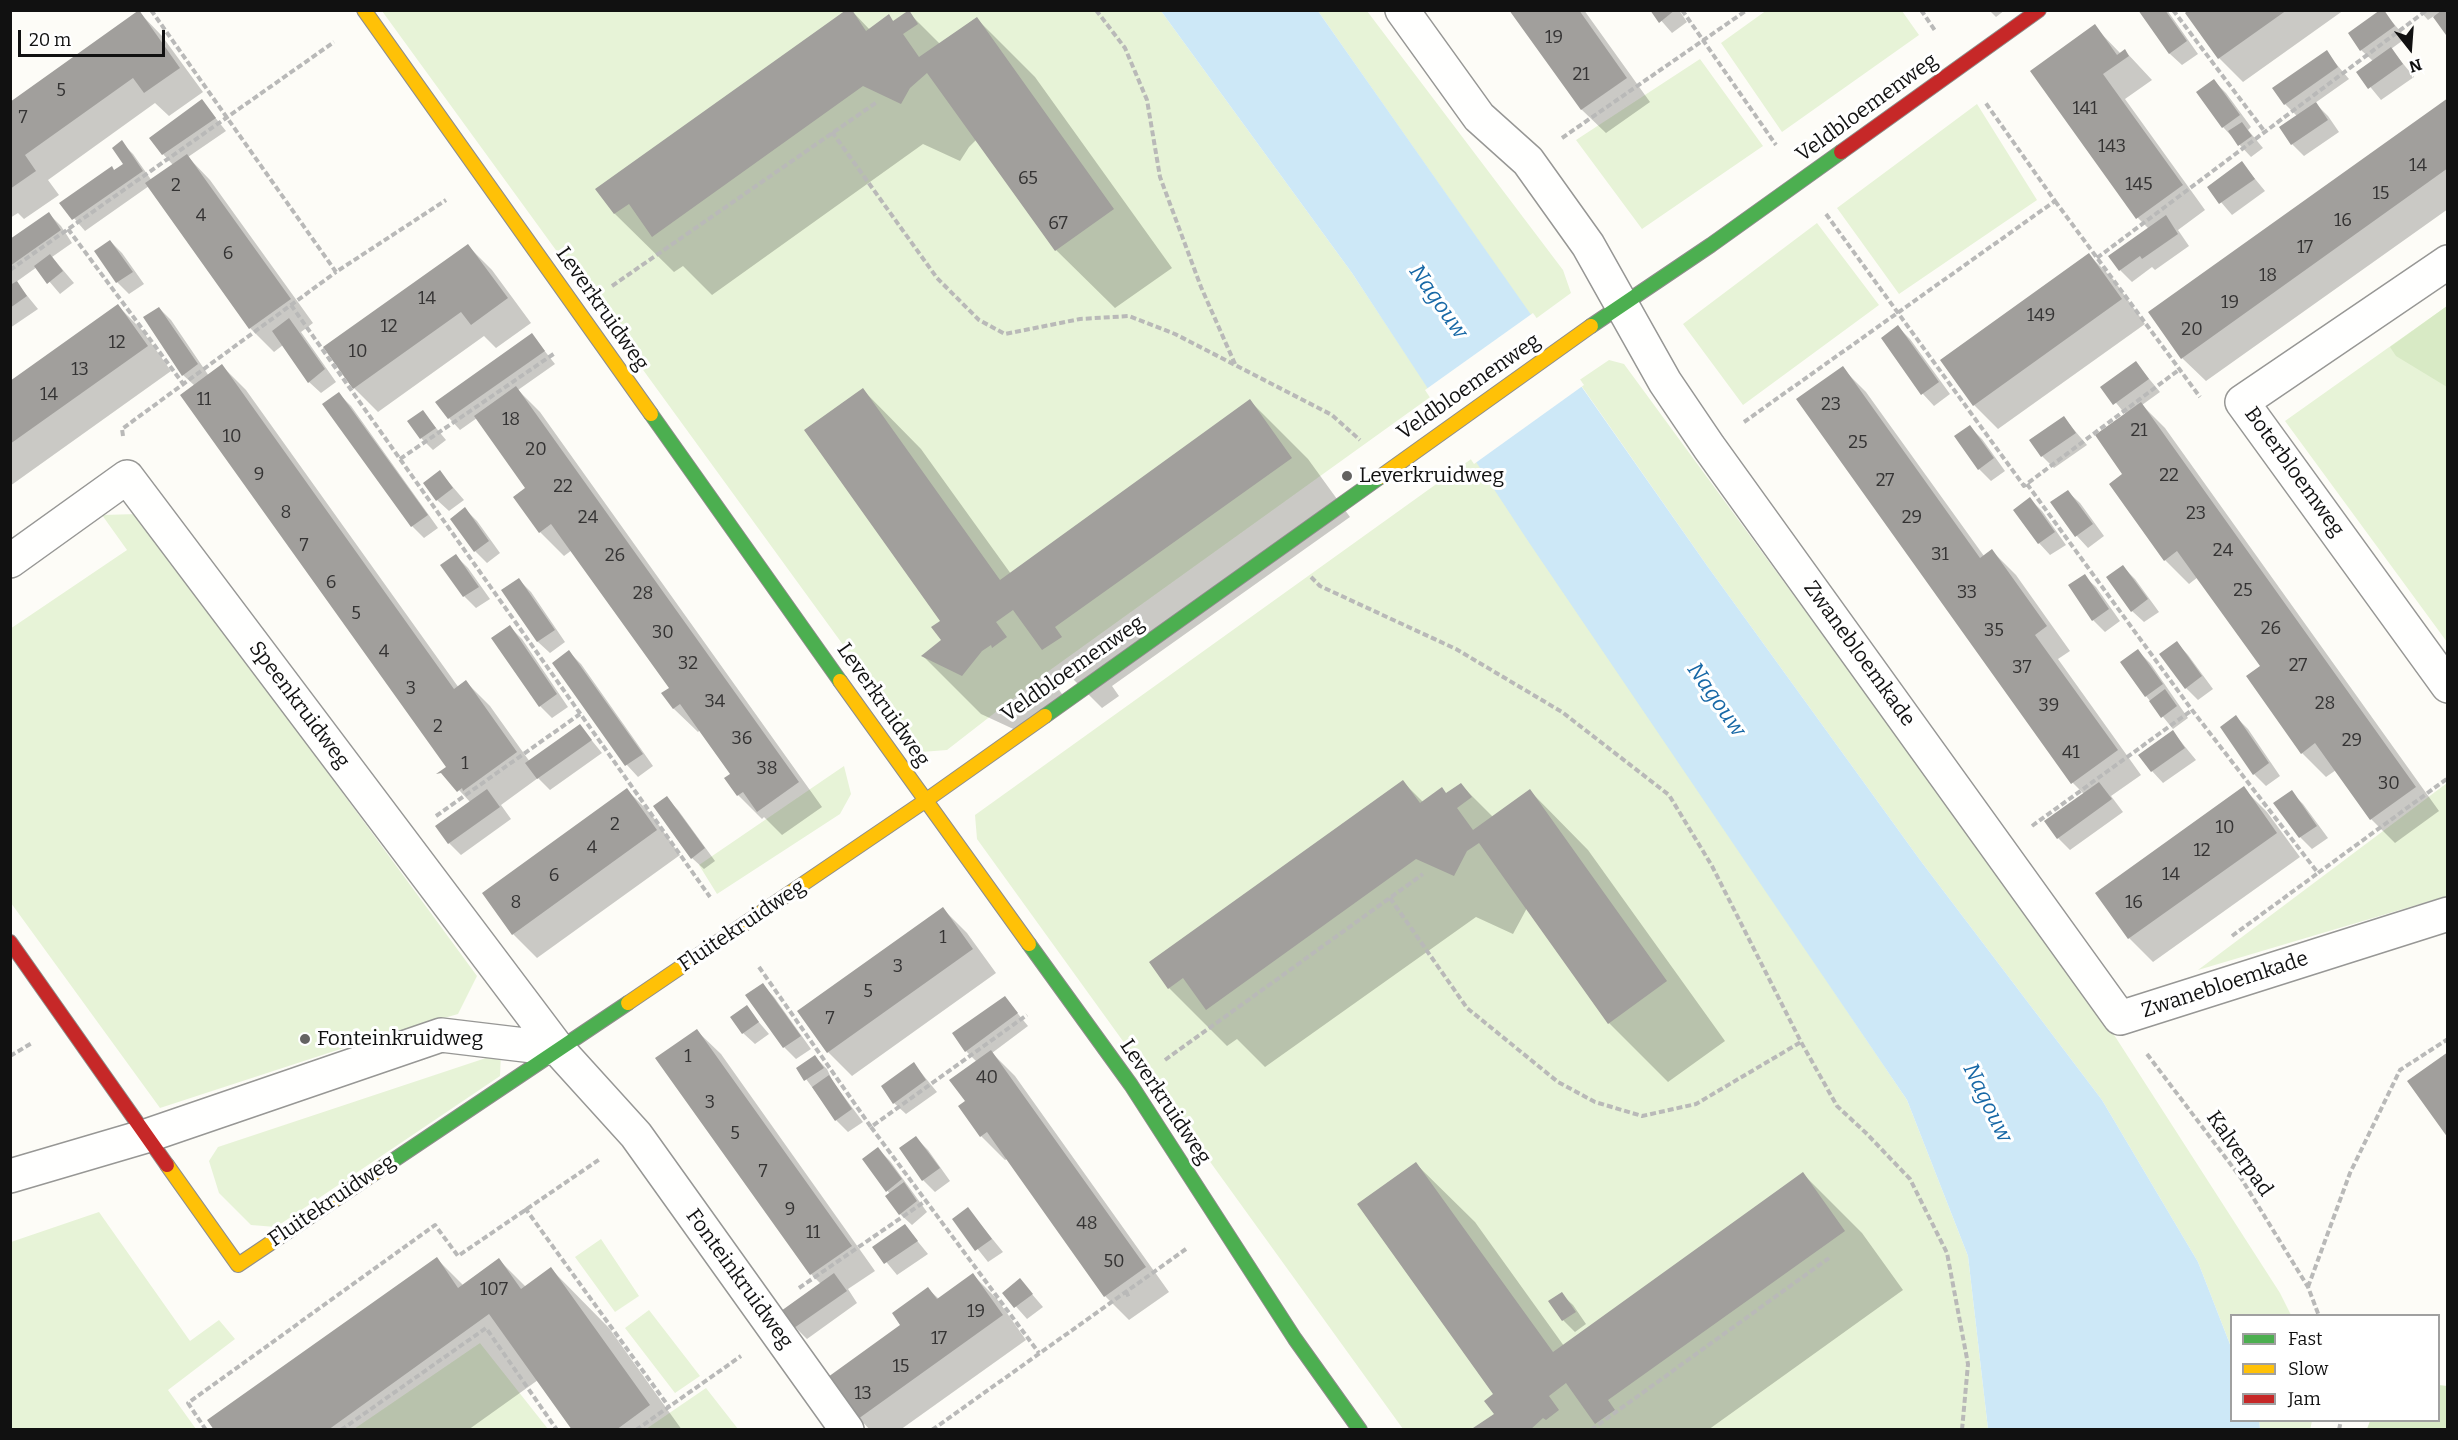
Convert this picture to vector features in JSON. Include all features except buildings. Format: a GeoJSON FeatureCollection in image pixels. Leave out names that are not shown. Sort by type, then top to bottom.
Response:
{"type":"FeatureCollection","features":[{"type":"Feature","properties":{"kind":"street","name":"Zwanebloemkade"},"geometry":{"type":"LineString","coordinates":[[1402,10],[1479,117],[1528,161],[1588,245],[1665,382],[1709,447],[2120,1018],[2448,914]]}},
{"type":"Feature","properties":{"kind":"street","name":"Veldbloemenweg"},"geometry":{"type":"LineString","coordinates":[[925,801],[2039,10]]}},
{"type":"Feature","properties":{"kind":"street","name":"Leverkruidweg"},"geometry":{"type":"LineString","coordinates":[[367,14],[925,801],[1131,1085],[1295,1339],[1360,1430]]}},
{"type":"Feature","properties":{"kind":"street","name":"Boterbloemweg"},"geometry":{"type":"LineString","coordinates":[[2448,262],[2242,402],[2448,686]]}},
{"type":"Feature","properties":{"kind":"street"},"geometry":{"type":"LineString","coordinates":[[10,561],[127,477]]}},
{"type":"Feature","properties":{"kind":"street","name":"Speenkruidweg"},"geometry":{"type":"LineString","coordinates":[[127,477],[558,1049]]}},
{"type":"Feature","properties":{"kind":"street","name":"Fluitekruidweg"},"geometry":{"type":"LineString","coordinates":[[146,1136],[238,1265],[925,801]]}},
{"type":"Feature","properties":{"kind":"street"},"geometry":{"type":"LineString","coordinates":[[10,942],[68,1021],[146,1136]]}},
{"type":"Feature","properties":{"kind":"street"},"geometry":{"type":"LineString","coordinates":[[10,1176],[146,1136],[441,1035],[558,1049]]}},
{"type":"Feature","properties":{"kind":"street","name":"Fonteinkruidweg"},"geometry":{"type":"LineString","coordinates":[[558,1049],[636,1135],[847,1430]]}},
{"type":"Feature","properties":{"kind":"path"},"geometry":{"type":"LineString","coordinates":[[151,10],[336,272]]}},
{"type":"Feature","properties":{"kind":"path"},"geometry":{"type":"LineString","coordinates":[[1096,10],[1125,48],[1147,100],[1160,177],[1201,287],[1235,365]]}},
{"type":"Feature","properties":{"kind":"path"},"geometry":{"type":"LineString","coordinates":[[1682,10],[1801,181],[2024,486],[2180,369]]}},
{"type":"Feature","properties":{"kind":"path"},"geometry":{"type":"LineString","coordinates":[[1528,161],[1704,42],[1747,10]]}},
{"type":"Feature","properties":{"kind":"path"},"geometry":{"type":"LineString","coordinates":[[2173,10],[2265,132]]}},
{"type":"Feature","properties":{"kind":"path"},"geometry":{"type":"LineString","coordinates":[[2097,258],[2427,10]]}},
{"type":"Feature","properties":{"kind":"path"},"geometry":{"type":"LineString","coordinates":[[10,270],[226,118],[367,14]]}},
{"type":"Feature","properties":{"kind":"path"},"geometry":{"type":"LineString","coordinates":[[1961,66],[2055,201],[2202,399],[2242,402]]}},
{"type":"Feature","properties":{"kind":"path"},"geometry":{"type":"LineString","coordinates":[[577,310],[877,102]]}},
{"type":"Feature","properties":{"kind":"path"},"geometry":{"type":"LineString","coordinates":[[832,132],[938,278],[980,320],[1005,334],[1080,319],[1129,316],[1175,334],[1332,416],[1392,468]]}},
{"type":"Feature","properties":{"kind":"path"},"geometry":{"type":"LineString","coordinates":[[127,477],[122,429],[336,272],[482,176]]}},
{"type":"Feature","properties":{"kind":"path"},"geometry":{"type":"LineString","coordinates":[[1709,447],[2055,201]]}},
{"type":"Feature","properties":{"kind":"path"},"geometry":{"type":"LineString","coordinates":[[68,229],[184,385]]}},
{"type":"Feature","properties":{"kind":"path"},"geometry":{"type":"LineString","coordinates":[[291,305],[871,1127],[1039,1353]]}},
{"type":"Feature","properties":{"kind":"path"},"geometry":{"type":"LineString","coordinates":[[400,459],[590,330]]}},
{"type":"Feature","properties":{"kind":"path"},"geometry":{"type":"LineString","coordinates":[[2027,484],[2192,710],[2318,873],[2448,778]]}},
{"type":"Feature","properties":{"kind":"path"},"geometry":{"type":"LineString","coordinates":[[1280,548],[1320,586],[1456,649],[1562,712],[1669,795],[1712,866],[1801,1042],[1837,1106],[1866,1132],[1910,1179],[1947,1253],[1968,1364],[1962,1430]]}},
{"type":"Feature","properties":{"kind":"path"},"geometry":{"type":"LineString","coordinates":[[2000,849],[2192,710]]}},
{"type":"Feature","properties":{"kind":"path"},"geometry":{"type":"LineString","coordinates":[[401,840],[580,714]]}},
{"type":"Feature","properties":{"kind":"path"},"geometry":{"type":"LineString","coordinates":[[1131,1085],[1423,874]]}},
{"type":"Feature","properties":{"kind":"path"},"geometry":{"type":"LineString","coordinates":[[1390,898],[1467,1008],[1558,1083],[1594,1102],[1642,1116],[1696,1104],[1801,1042]]}},
{"type":"Feature","properties":{"kind":"path"},"geometry":{"type":"LineString","coordinates":[[871,1127],[1062,990]]}},
{"type":"Feature","properties":{"kind":"path","name":"Kalverpad"},"geometry":{"type":"LineString","coordinates":[[2120,1018],[2241,1178],[2308,1287],[2318,1314]]}},
{"type":"Feature","properties":{"kind":"path"},"geometry":{"type":"LineString","coordinates":[[2308,1287],[2350,1173],[2400,1070],[2448,1039]]}},
{"type":"Feature","properties":{"kind":"path"},"geometry":{"type":"LineString","coordinates":[[206,1430],[188,1403],[435,1225],[459,1256],[525,1208],[636,1135]]}},
{"type":"Feature","properties":{"kind":"path"},"geometry":{"type":"LineString","coordinates":[[636,1430],[669,1407],[770,1322],[927,1200]]}},
{"type":"Feature","properties":{"kind":"path"},"geometry":{"type":"LineString","coordinates":[[525,1208],[669,1407]]}},
{"type":"Feature","properties":{"kind":"path"},"geometry":{"type":"LineString","coordinates":[[932,1430],[1221,1224]]}},
{"type":"Feature","properties":{"kind":"path"},"geometry":{"type":"LineString","coordinates":[[1591,1430],[1829,1258]]}},
{"type":"Feature","properties":{"kind":"path"},"geometry":{"type":"LineString","coordinates":[[1126,1291],[1129,1298]]}},
{"type":"Feature","properties":{"kind":"path"},"geometry":{"type":"LineString","coordinates":[[341,1430],[486,1328],[557,1430]]}},
{"type":"Feature","properties":{"kind":"green space"},"geometry":{"type":"Polygon","coordinates":[[[1767,10],[1902,11],[1919,35],[1782,132],[1721,43],[1767,10]]]}},
{"type":"Feature","properties":{"kind":"green space"},"geometry":{"type":"Polygon","coordinates":[[[382,11],[1161,11],[1352,273],[1433,395],[1046,673],[947,750],[921,752],[382,11]]]}},
{"type":"Feature","properties":{"kind":"green space"},"geometry":{"type":"Polygon","coordinates":[[[1318,11],[1367,11],[1563,270],[1571,293],[1534,320],[1318,11]]]}},
{"type":"Feature","properties":{"kind":"green space"},"geometry":{"type":"Polygon","coordinates":[[[1700,59],[1763,146],[1642,229],[1576,140],[1700,59]]]}},
{"type":"Feature","properties":{"kind":"green space"},"geometry":{"type":"Polygon","coordinates":[[[1977,104],[2037,200],[1899,294],[1837,208],[1977,104]]]}},
{"type":"Feature","properties":{"kind":"green space"},"geometry":{"type":"Polygon","coordinates":[[[1817,223],[1879,305],[1743,405],[1683,324],[1817,223]]]}},
{"type":"Feature","properties":{"kind":"green space"},"geometry":{"type":"Polygon","coordinates":[[[2447,306],[2447,642],[2285,421],[2447,306]]]}},
{"type":"Feature","properties":{"kind":"green space"},"geometry":{"type":"Polygon","coordinates":[[[2447,306],[2447,387],[2396,356],[2390,347],[2447,306]]]}},
{"type":"Feature","properties":{"kind":"green space"},"geometry":{"type":"Polygon","coordinates":[[[1609,360],[1624,364],[2100,1013],[2280,1293],[2290,1314],[2230,1314],[2230,1344],[2198,1262],[2102,1100],[1920,860],[1708,567],[1578,381],[1609,360]]]}},
{"type":"Feature","properties":{"kind":"green space"},"geometry":{"type":"Polygon","coordinates":[[[1474,457],[1907,1100],[1968,1256],[1988,1429],[1403,1429],[977,839],[975,815],[1474,457]]]}},
{"type":"Feature","properties":{"kind":"green space"},"geometry":{"type":"Polygon","coordinates":[[[138,514],[477,976],[458,1014],[365,1041],[160,1108],[11,903],[10,629],[127,550],[102,515],[138,514]]]}},
{"type":"Feature","properties":{"kind":"green space"},"geometry":{"type":"Polygon","coordinates":[[[844,766],[851,794],[840,814],[717,894],[699,865],[844,766]]]}},
{"type":"Feature","properties":{"kind":"green space"},"geometry":{"type":"Polygon","coordinates":[[[2447,783],[2447,896],[2198,970],[2447,783]]]}},
{"type":"Feature","properties":{"kind":"green space"},"geometry":{"type":"Polygon","coordinates":[[[501,1053],[500,1076],[276,1227],[251,1225],[219,1193],[209,1161],[218,1147],[501,1053]]]}},
{"type":"Feature","properties":{"kind":"green space"},"geometry":{"type":"Polygon","coordinates":[[[99,1212],[190,1341],[219,1320],[235,1339],[168,1390],[196,1429],[11,1429],[11,1242],[99,1212]]]}},
{"type":"Feature","properties":{"kind":"green space"},"geometry":{"type":"Polygon","coordinates":[[[601,1239],[639,1296],[615,1312],[575,1257],[601,1239]]]}},
{"type":"Feature","properties":{"kind":"green space"},"geometry":{"type":"Polygon","coordinates":[[[649,1310],[700,1376],[675,1393],[625,1328],[649,1310]]]}},
{"type":"Feature","properties":{"kind":"green space"},"geometry":{"type":"Polygon","coordinates":[[[480,1343],[548,1429],[354,1429],[480,1343]]]}},
{"type":"Feature","properties":{"kind":"green space"},"geometry":{"type":"Polygon","coordinates":[[[2440,1385],[2447,1386],[2447,1429],[2367,1429],[2370,1422],[2440,1422],[2440,1385]]]}},
{"type":"Feature","properties":{"kind":"green space"},"geometry":{"type":"Polygon","coordinates":[[[706,1388],[738,1429],[646,1429],[706,1388]]]}},
{"type":"Feature","properties":{"kind":"green space"},"geometry":{"type":"Polygon","coordinates":[[[2259,1422],[2312,1422],[2310,1430],[2260,1429],[2259,1422]]]}},
{"type":"Feature","properties":{"kind":"water","name":"Nagouw"},"geometry":{"type":"Polygon","coordinates":[[[1161,11],[1318,11],[1708,567],[1920,860],[2102,1100],[2198,1262],[2230,1344],[2230,1422],[2259,1422],[2260,1429],[1988,1429],[1968,1256],[1907,1100],[1528,541],[1352,273],[1161,11]]]}},
{"type":"Feature","properties":{"kind":"pier"},"geometry":{"type":"Polygon","coordinates":[[[1533,313],[1584,385],[1474,464],[1425,390],[1533,313]]]}},
{"type":"Feature","properties":{"kind":"traffic: fast"},"geometry":{"type":"LineString","coordinates":[[1591,326],[1711,245],[1841,152]]}},
{"type":"Feature","properties":{"kind":"traffic: fast"},"geometry":{"type":"LineString","coordinates":[[651,414],[840,681]]}},
{"type":"Feature","properties":{"kind":"traffic: fast"},"geometry":{"type":"LineString","coordinates":[[1045,716],[1380,477]]}},
{"type":"Feature","properties":{"kind":"traffic: fast"},"geometry":{"type":"LineString","coordinates":[[1029,944],[1131,1085],[1295,1339],[1360,1430]]}},
{"type":"Feature","properties":{"kind":"traffic: fast"},"geometry":{"type":"LineString","coordinates":[[379,1170],[628,1003]]}},
{"type":"Feature","properties":{"kind":"traffic: slow"},"geometry":{"type":"LineString","coordinates":[[364,10],[651,414]]}},
{"type":"Feature","properties":{"kind":"traffic: slow"},"geometry":{"type":"LineString","coordinates":[[1380,477],[1591,326]]}},
{"type":"Feature","properties":{"kind":"traffic: slow"},"geometry":{"type":"LineString","coordinates":[[840,681],[1029,944]]}},
{"type":"Feature","properties":{"kind":"traffic: slow"},"geometry":{"type":"LineString","coordinates":[[628,1003],[925,801],[1045,716]]}},
{"type":"Feature","properties":{"kind":"traffic: slow"},"geometry":{"type":"LineString","coordinates":[[167,1165],[238,1265],[379,1170]]}},
{"type":"Feature","properties":{"kind":"traffic: jam"},"geometry":{"type":"LineString","coordinates":[[1841,152],[2039,10]]}},
{"type":"Feature","properties":{"kind":"traffic: jam"},"geometry":{"type":"LineString","coordinates":[[10,942],[167,1165]]}},
{"type":"Feature","properties":{"kind":"place","name":"Leverkruidweg"},"geometry":{"type":"Point","coordinates":[1347,476]}},
{"type":"Feature","properties":{"kind":"place","name":"Fonteinkruidweg"},"geometry":{"type":"Point","coordinates":[305,1039]}}]}
